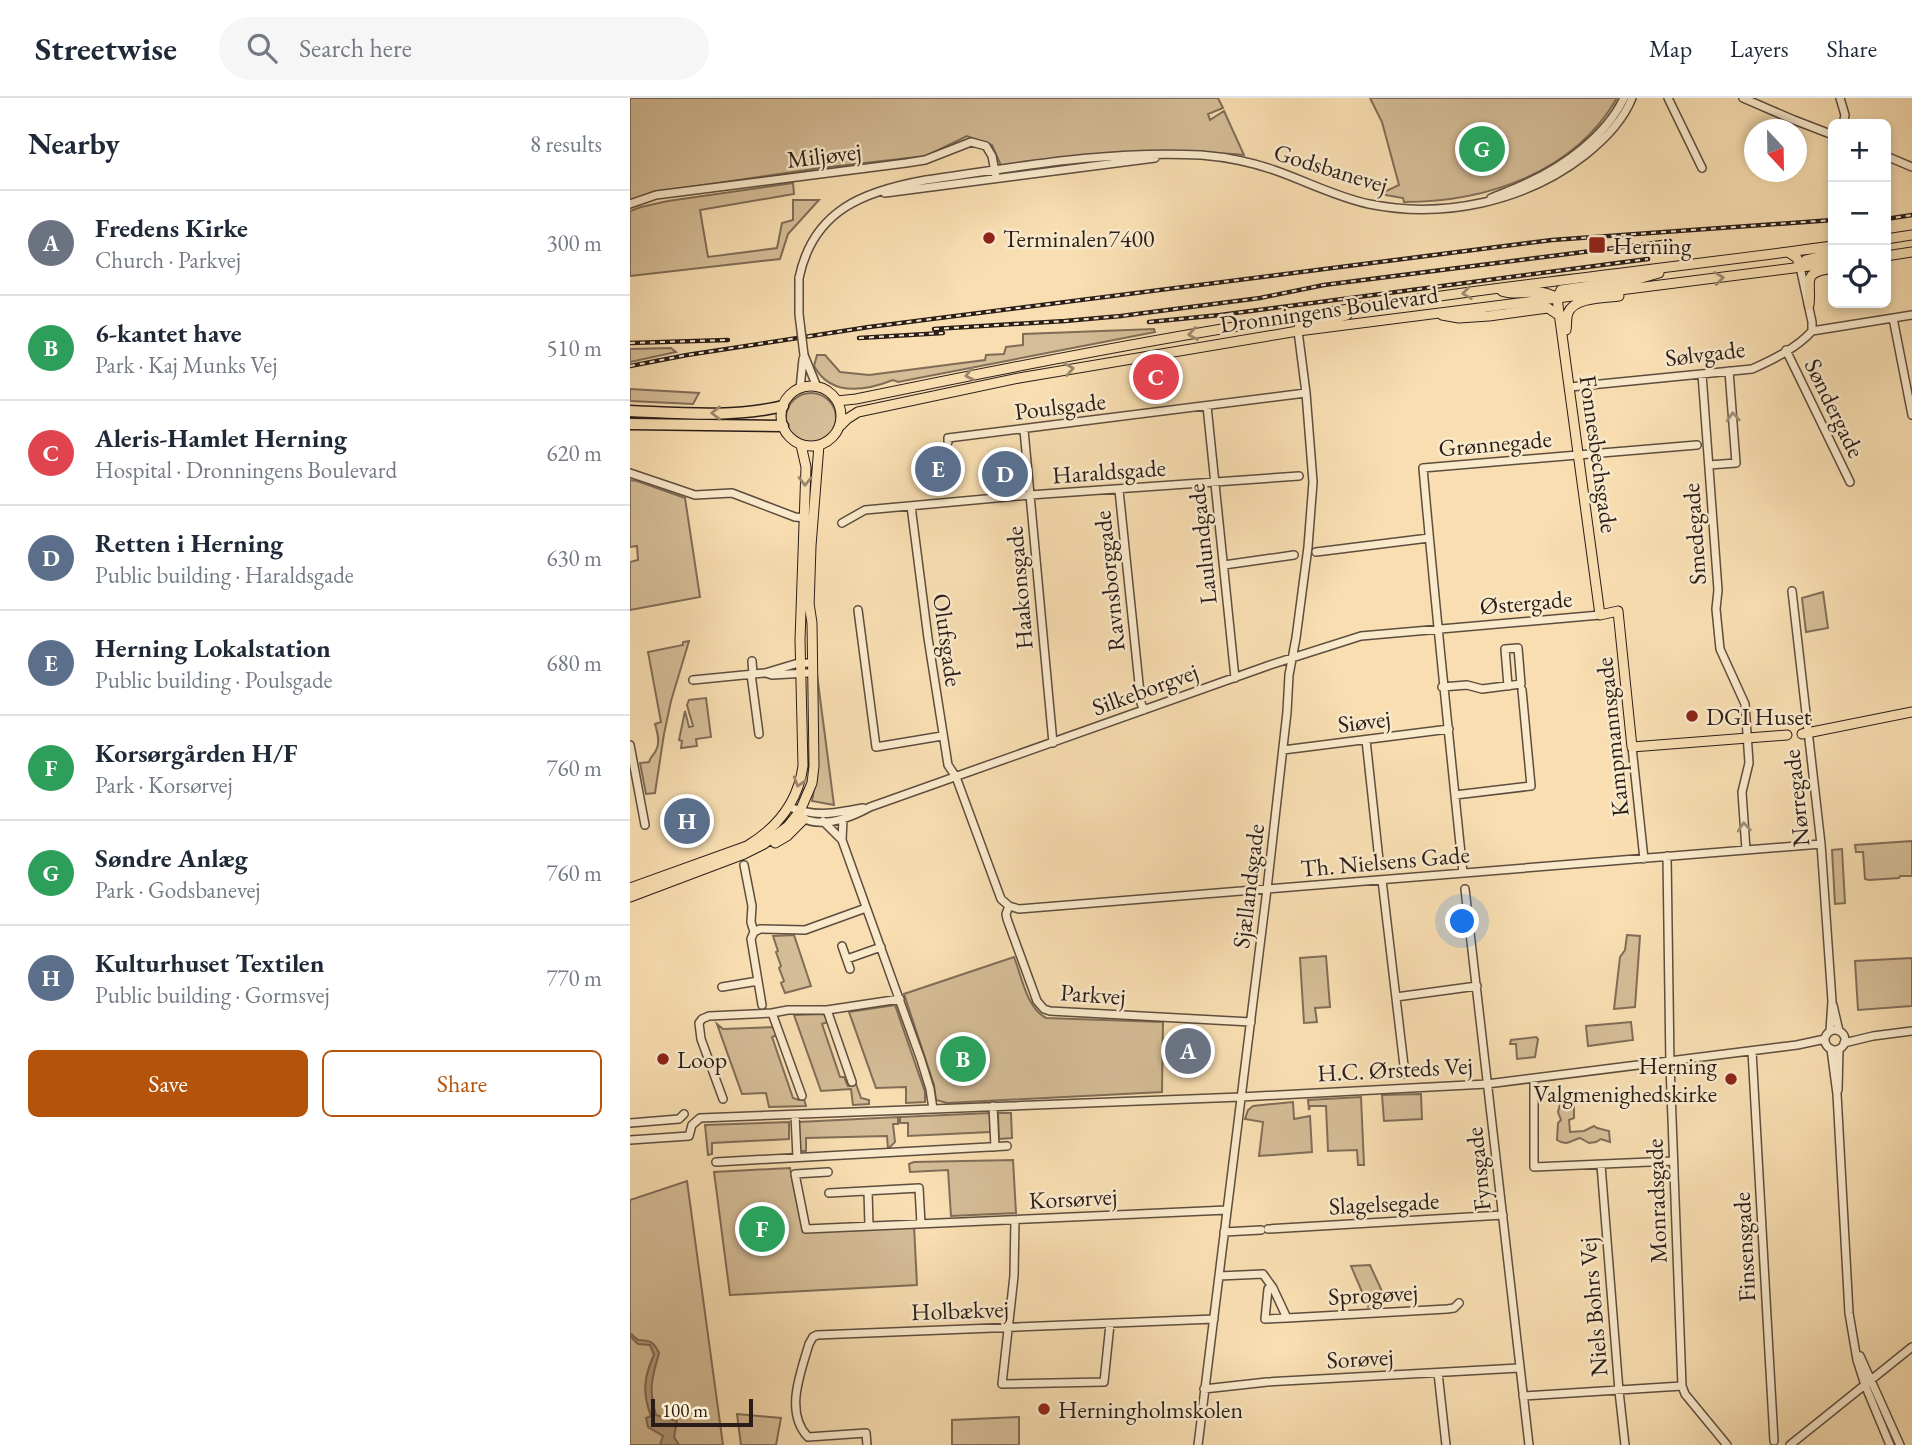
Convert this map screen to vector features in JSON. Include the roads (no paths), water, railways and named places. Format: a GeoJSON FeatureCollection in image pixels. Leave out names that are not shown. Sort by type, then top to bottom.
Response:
{"type":"FeatureCollection","features":[{"type":"Feature","properties":{"kind":"highway"},"geometry":{"type":"LineString","coordinates":[[630,411],[760,412],[783,406]]}},
{"type":"Feature","properties":{"kind":"highway"},"geometry":{"type":"LineString","coordinates":[[630,424],[783,426]]}},
{"type":"Feature","properties":{"kind":"main road"},"geometry":{"type":"LineString","coordinates":[[1891,238],[1912,235]]}},
{"type":"Feature","properties":{"kind":"main road","name":"Dronningens Boulevard"},"geometry":{"type":"LineString","coordinates":[[837,401],[1134,344],[1278,320],[1828,247]]}},
{"type":"Feature","properties":{"kind":"main road"},"geometry":{"type":"LineString","coordinates":[[1788,252],[1797,258],[1800,267]]}},
{"type":"Feature","properties":{"kind":"main road"},"geometry":{"type":"LineString","coordinates":[[1891,255],[1912,252]]}},
{"type":"Feature","properties":{"kind":"main road"},"geometry":{"type":"LineString","coordinates":[[1800,267],[1812,257],[1828,255]]}},
{"type":"Feature","properties":{"kind":"main road","name":"Dronningens Boulevard"},"geometry":{"type":"LineString","coordinates":[[839,427],[858,412],[1019,378],[1298,331],[1828,263]]}},
{"type":"Feature","properties":{"kind":"main road"},"geometry":{"type":"LineString","coordinates":[[1496,289],[1508,293],[1548,292],[1557,298],[1561,290],[1638,279],[1680,266]]}},
{"type":"Feature","properties":{"kind":"main road"},"geometry":{"type":"LineString","coordinates":[[1809,304],[1808,280],[1817,272],[1828,269]]}},
{"type":"Feature","properties":{"kind":"main road"},"geometry":{"type":"LineString","coordinates":[[1564,339],[1567,316],[1575,304],[1636,293],[1651,286]]}},
{"type":"Feature","properties":{"kind":"main road","name":"Fonnesbechsgade"},"geometry":{"type":"LineString","coordinates":[[1557,298],[1600,615]]}},
{"type":"Feature","properties":{"kind":"main road"},"geometry":{"type":"LineString","coordinates":[[1298,331],[1300,325],[1308,322],[1346,315],[1368,306]]}},
{"type":"Feature","properties":{"kind":"main road"},"geometry":{"type":"LineString","coordinates":[[1430,314],[1459,318],[1548,309],[1560,316]]}},
{"type":"Feature","properties":{"kind":"main road"},"geometry":{"type":"LineString","coordinates":[[1278,320],[1292,323],[1298,331]]}},
{"type":"Feature","properties":{"kind":"main road"},"geometry":{"type":"LineString","coordinates":[[817,387],[832,394],[837,401],[841,409],[839,427],[831,439],[819,445],[801,444],[792,439],[783,426],[783,406],[790,395],[800,388],[817,387]]}},
{"type":"Feature","properties":{"kind":"main road"},"geometry":{"type":"LineString","coordinates":[[630,897],[777,842],[787,836],[800,815],[812,783],[815,755],[809,519],[806,467],[801,444]]}},
{"type":"Feature","properties":{"kind":"main road"},"geometry":{"type":"LineString","coordinates":[[630,888],[747,846],[775,824],[789,807],[801,781],[809,519],[819,445]]}},
{"type":"Feature","properties":{"kind":"main road"},"geometry":{"type":"LineString","coordinates":[[810,603],[804,668],[811,743],[815,755]]}},
{"type":"Feature","properties":{"kind":"main road","name":"Østergade"},"geometry":{"type":"LineString","coordinates":[[1600,615],[1618,611]]}},
{"type":"Feature","properties":{"kind":"main road","name":"Kampmannsgade"},"geometry":{"type":"LineString","coordinates":[[1618,611],[1632,747]]}},
{"type":"Feature","properties":{"kind":"main road"},"geometry":{"type":"LineString","coordinates":[[1805,734],[1912,712]]}},
{"type":"Feature","properties":{"kind":"main road"},"geometry":{"type":"LineString","coordinates":[[1632,747],[1787,735]]}},
{"type":"Feature","properties":{"kind":"street","name":"Godsbanevej"},"geometry":{"type":"LineString","coordinates":[[1482,202],[1538,178],[1574,155],[1612,120],[1625,98]]}},
{"type":"Feature","properties":{"kind":"street","name":"Godsbanevej"},"geometry":{"type":"LineString","coordinates":[[800,388],[804,355],[799,314],[799,278],[803,259],[816,233],[826,221],[847,205],[873,194],[995,174],[1101,166],[1169,155],[1225,157],[1249,162],[1352,200],[1389,207],[1439,208],[1500,199],[1531,188],[1564,170],[1598,144],[1622,117],[1632,98]]}},
{"type":"Feature","properties":{"kind":"street"},"geometry":{"type":"LineString","coordinates":[[1668,98],[1702,168]]}},
{"type":"Feature","properties":{"kind":"street"},"geometry":{"type":"LineString","coordinates":[[1743,98],[1759,101],[1828,133]]}},
{"type":"Feature","properties":{"kind":"street"},"geometry":{"type":"LineString","coordinates":[[1840,98],[1844,119]]}},
{"type":"Feature","properties":{"kind":"street","name":"Miljøvej"},"geometry":{"type":"LineString","coordinates":[[630,204],[656,195],[925,160],[971,142],[986,146],[992,156],[995,174]]}},
{"type":"Feature","properties":{"kind":"street"},"geometry":{"type":"LineString","coordinates":[[1891,158],[1912,167]]}},
{"type":"Feature","properties":{"kind":"street"},"geometry":{"type":"LineString","coordinates":[[1800,267],[1812,331],[1912,315]]}},
{"type":"Feature","properties":{"kind":"street"},"geometry":{"type":"LineString","coordinates":[[1893,318],[1909,385],[1912,415]]}},
{"type":"Feature","properties":{"kind":"street","name":"Sjællandsgade"},"geometry":{"type":"LineString","coordinates":[[1198,1445],[1267,889],[1289,675],[1308,547],[1313,482],[1298,331]]}},
{"type":"Feature","properties":{"kind":"street","name":"Sølvgade"},"geometry":{"type":"LineString","coordinates":[[1570,387],[1752,369],[1807,337],[1812,331]]}},
{"type":"Feature","properties":{"kind":"street","name":"Søndergade"},"geometry":{"type":"LineString","coordinates":[[1786,350],[1850,482]]}},
{"type":"Feature","properties":{"kind":"street","name":"Godsbanevej"},"geometry":{"type":"LineString","coordinates":[[804,355],[817,387]]}},
{"type":"Feature","properties":{"kind":"street","name":"Smedegade"},"geometry":{"type":"LineString","coordinates":[[1709,465],[1736,463],[1729,371]]}},
{"type":"Feature","properties":{"kind":"street","name":"Smedegade"},"geometry":{"type":"LineString","coordinates":[[1702,374],[1720,649],[1745,704],[1749,763],[1742,792],[1742,805],[1746,850]]}},
{"type":"Feature","properties":{"kind":"street","name":"Poulsgade"},"geometry":{"type":"LineString","coordinates":[[948,442],[948,438],[1306,393]]}},
{"type":"Feature","properties":{"kind":"street","name":"Laulundgade"},"geometry":{"type":"LineString","coordinates":[[1207,406],[1235,678]]}},
{"type":"Feature","properties":{"kind":"street","name":"Haakonsgade"},"geometry":{"type":"LineString","coordinates":[[1024,430],[1053,743]]}},
{"type":"Feature","properties":{"kind":"street","name":"Grønnegade"},"geometry":{"type":"LineString","coordinates":[[1429,538],[1423,468],[1696,445]]}},
{"type":"Feature","properties":{"kind":"street"},"geometry":{"type":"LineString","coordinates":[[630,473],[695,495],[732,493],[809,519]]}},
{"type":"Feature","properties":{"kind":"street","name":"Haraldsgade"},"geometry":{"type":"LineString","coordinates":[[842,523],[865,510],[1299,476]]}},
{"type":"Feature","properties":{"kind":"street","name":"Ravnsborggade"},"geometry":{"type":"LineString","coordinates":[[1119,490],[1141,703],[1144,710]]}},
{"type":"Feature","properties":{"kind":"street","name":"Olufsgade"},"geometry":{"type":"LineString","coordinates":[[911,506],[943,736],[948,765],[956,777]]}},
{"type":"Feature","properties":{"kind":"street"},"geometry":{"type":"LineString","coordinates":[[1316,552],[1429,538],[1442,687],[1449,729],[1463,873]]}},
{"type":"Feature","properties":{"kind":"street"},"geometry":{"type":"LineString","coordinates":[[1224,565],[1294,555]]}},
{"type":"Feature","properties":{"kind":"street","name":"Nørregade"},"geometry":{"type":"LineString","coordinates":[[1792,591],[1805,734],[1821,844],[1835,1042],[1848,1303],[1853,1341],[1868,1382]]}},
{"type":"Feature","properties":{"kind":"street"},"geometry":{"type":"LineString","coordinates":[[858,610],[876,747],[943,736]]}},
{"type":"Feature","properties":{"kind":"street","name":"Østergade"},"geometry":{"type":"LineString","coordinates":[[1438,629],[1600,615]]}},
{"type":"Feature","properties":{"kind":"street","name":"Silkeborgvej"},"geometry":{"type":"LineString","coordinates":[[789,807],[800,815],[823,821],[843,819],[870,807],[1293,657],[1361,636],[1438,629]]}},
{"type":"Feature","properties":{"kind":"street"},"geometry":{"type":"LineString","coordinates":[[1442,687],[1467,685],[1482,689],[1508,686],[1521,684],[1518,648],[1506,649],[1508,686]]}},
{"type":"Feature","properties":{"kind":"street"},"geometry":{"type":"LineString","coordinates":[[752,661],[759,734]]}},
{"type":"Feature","properties":{"kind":"street"},"geometry":{"type":"LineString","coordinates":[[693,680],[804,668]]}},
{"type":"Feature","properties":{"kind":"street"},"geometry":{"type":"LineString","coordinates":[[1455,795],[1531,786],[1522,690]]}},
{"type":"Feature","properties":{"kind":"street","name":"Siøvej"},"geometry":{"type":"LineString","coordinates":[[1283,750],[1449,729]]}},
{"type":"Feature","properties":{"kind":"street"},"geometry":{"type":"LineString","coordinates":[[1366,740],[1378,860]]}},
{"type":"Feature","properties":{"kind":"street"},"geometry":{"type":"LineString","coordinates":[[630,745],[645,825]]}},
{"type":"Feature","properties":{"kind":"street","name":"Kampmannsgade"},"geometry":{"type":"LineString","coordinates":[[1632,747],[1644,859]]}},
{"type":"Feature","properties":{"kind":"street"},"geometry":{"type":"LineString","coordinates":[[956,777],[1001,899],[1009,906]]}},
{"type":"Feature","properties":{"kind":"street","name":"Silkeborgvej"},"geometry":{"type":"LineString","coordinates":[[800,815],[834,814],[870,807]]}},
{"type":"Feature","properties":{"kind":"street"},"geometry":{"type":"LineString","coordinates":[[843,819],[842,840],[900,999],[930,1088],[933,1109]]}},
{"type":"Feature","properties":{"kind":"street"},"geometry":{"type":"LineString","coordinates":[[823,821],[842,840]]}},
{"type":"Feature","properties":{"kind":"street","name":"Th. Nielsens Gade"},"geometry":{"type":"LineString","coordinates":[[1009,906],[1019,909],[1821,844]]}},
{"type":"Feature","properties":{"kind":"street","name":"Monradsgade"},"geometry":{"type":"LineString","coordinates":[[1667,856],[1670,1060],[1682,1385]]}},
{"type":"Feature","properties":{"kind":"street"},"geometry":{"type":"LineString","coordinates":[[744,865],[754,932],[751,939],[762,1005]]}},
{"type":"Feature","properties":{"kind":"street"},"geometry":{"type":"LineString","coordinates":[[1382,880],[1405,1074]]}},
{"type":"Feature","properties":{"kind":"street","name":"Fynsgade"},"geometry":{"type":"LineString","coordinates":[[1465,889],[1529,1445]]}},
{"type":"Feature","properties":{"kind":"street","name":"Parkvej"},"geometry":{"type":"LineString","coordinates":[[1009,906],[1007,919],[1037,1000],[1044,1009],[1251,1022]]}},
{"type":"Feature","properties":{"kind":"street"},"geometry":{"type":"LineString","coordinates":[[754,932],[760,929],[805,930],[866,908]]}},
{"type":"Feature","properties":{"kind":"street"},"geometry":{"type":"LineString","coordinates":[[842,946],[850,968]]}},
{"type":"Feature","properties":{"kind":"street"},"geometry":{"type":"LineString","coordinates":[[847,959],[881,947]]}},
{"type":"Feature","properties":{"kind":"street"},"geometry":{"type":"LineString","coordinates":[[722,987],[758,981]]}},
{"type":"Feature","properties":{"kind":"street"},"geometry":{"type":"LineString","coordinates":[[1396,997],[1477,986]]}},
{"type":"Feature","properties":{"kind":"street"},"geometry":{"type":"LineString","coordinates":[[723,1099],[701,1039],[699,1023],[702,1019],[709,1016],[788,1010],[827,1010],[900,999]]}},
{"type":"Feature","properties":{"kind":"street","name":"Nørregade"},"geometry":{"type":"LineString","coordinates":[[1832,1001],[1830,1031],[1835,1042]]}},
{"type":"Feature","properties":{"kind":"street"},"geometry":{"type":"LineString","coordinates":[[827,1010],[852,1082]]}},
{"type":"Feature","properties":{"kind":"street"},"geometry":{"type":"LineString","coordinates":[[772,1013],[802,1096]]}},
{"type":"Feature","properties":{"kind":"street","name":"H.C. Ørsteds Vej"},"geometry":{"type":"LineString","coordinates":[[630,1140],[690,1136],[692,1125],[700,1118],[1241,1097],[1487,1084],[1912,1031]]}},
{"type":"Feature","properties":{"kind":"street","name":"Finsensgade"},"geometry":{"type":"LineString","coordinates":[[1752,1051],[1774,1441]]}},
{"type":"Feature","properties":{"kind":"street"},"geometry":{"type":"LineString","coordinates":[[1534,1078],[1534,1167],[1673,1161]]}},
{"type":"Feature","properties":{"kind":"street"},"geometry":{"type":"LineString","coordinates":[[993,1106],[995,1147]]}},
{"type":"Feature","properties":{"kind":"street"},"geometry":{"type":"LineString","coordinates":[[630,1123],[679,1119],[684,1114]]}},
{"type":"Feature","properties":{"kind":"street"},"geometry":{"type":"LineString","coordinates":[[794,1115],[797,1157]]}},
{"type":"Feature","properties":{"kind":"street"},"geometry":{"type":"LineString","coordinates":[[716,1161],[1007,1146]]}},
{"type":"Feature","properties":{"kind":"street","name":"Niels Bohrs Vej"},"geometry":{"type":"LineString","coordinates":[[1601,1165],[1625,1445]]}},
{"type":"Feature","properties":{"kind":"street","name":"Korsørvej"},"geometry":{"type":"LineString","coordinates":[[828,1172],[795,1174],[806,1229],[1227,1210]]}},
{"type":"Feature","properties":{"kind":"street"},"geometry":{"type":"LineString","coordinates":[[829,1193],[919,1188],[921,1224]]}},
{"type":"Feature","properties":{"kind":"street"},"geometry":{"type":"LineString","coordinates":[[868,1191],[869,1226]]}},
{"type":"Feature","properties":{"kind":"street","name":"Slagelsegade"},"geometry":{"type":"LineString","coordinates":[[1224,1232],[1503,1215]]}},
{"type":"Feature","properties":{"kind":"street"},"geometry":{"type":"LineString","coordinates":[[1015,1220],[1014,1276],[1002,1384],[1104,1382],[1110,1324]]}},
{"type":"Feature","properties":{"kind":"street"},"geometry":{"type":"LineString","coordinates":[[1219,1276],[1263,1274],[1273,1288],[1287,1318],[1265,1319],[1268,1289],[1273,1288]]}},
{"type":"Feature","properties":{"kind":"street","name":"Sprogøvej"},"geometry":{"type":"LineString","coordinates":[[1287,1318],[1447,1309],[1454,1308],[1459,1303]]}},
{"type":"Feature","properties":{"kind":"street","name":"Holbækvej"},"geometry":{"type":"LineString","coordinates":[[867,1445],[866,1433],[808,1437],[804,1433],[797,1412],[796,1392],[809,1344],[817,1335],[1214,1319]]}},
{"type":"Feature","properties":{"kind":"street"},"geometry":{"type":"LineString","coordinates":[[1790,1445],[1912,1347]]}},
{"type":"Feature","properties":{"kind":"street","name":"Sorøvej"},"geometry":{"type":"LineString","coordinates":[[1204,1389],[1267,1382],[1519,1368]]}},
{"type":"Feature","properties":{"kind":"street"},"geometry":{"type":"LineString","coordinates":[[1438,1373],[1446,1445]]}},
{"type":"Feature","properties":{"kind":"street"},"geometry":{"type":"LineString","coordinates":[[1868,1382],[1891,1445]]}},
{"type":"Feature","properties":{"kind":"street"},"geometry":{"type":"LineString","coordinates":[[1868,1382],[1900,1445]]}},
{"type":"Feature","properties":{"kind":"street"},"geometry":{"type":"LineString","coordinates":[[1523,1396],[1682,1385],[1685,1394],[1727,1445]]}},
{"type":"Feature","properties":{"kind":"railway"},"geometry":{"type":"LineString","coordinates":[[1891,218],[1912,215]]}},
{"type":"Feature","properties":{"kind":"railway"},"geometry":{"type":"LineString","coordinates":[[630,366],[869,327],[1552,240],[1828,220]]}},
{"type":"Feature","properties":{"kind":"railway"},"geometry":{"type":"LineString","coordinates":[[934,329],[1121,316],[1260,298],[1324,285],[1670,241]]}},
{"type":"Feature","properties":{"kind":"railway"},"geometry":{"type":"LineString","coordinates":[[1149,322],[1648,259]]}},
{"type":"Feature","properties":{"kind":"railway"},"geometry":{"type":"LineString","coordinates":[[859,338],[943,333]]}},
{"type":"Feature","properties":{"kind":"railway"},"geometry":{"type":"LineString","coordinates":[[630,343],[728,340]]}},
{"type":"Feature","properties":{"kind":"place","name":"Søndre Anlæg"},"geometry":{"type":"Point","coordinates":[1482,149]}},
{"type":"Feature","properties":{"kind":"place","name":"Terminalen7400"},"geometry":{"type":"Point","coordinates":[989,238]}},
{"type":"Feature","properties":{"kind":"place","name":"Herning"},"geometry":{"type":"Point","coordinates":[1597,245]}},
{"type":"Feature","properties":{"kind":"place","name":"Aleris-Hamlet Herning"},"geometry":{"type":"Point","coordinates":[1156,377]}},
{"type":"Feature","properties":{"kind":"place","name":"Herning Lokalstation"},"geometry":{"type":"Point","coordinates":[938,469]}},
{"type":"Feature","properties":{"kind":"place","name":"Retten i Herning"},"geometry":{"type":"Point","coordinates":[1005,474]}},
{"type":"Feature","properties":{"kind":"place","name":"DGI Huset"},"geometry":{"type":"Point","coordinates":[1692,716]}},
{"type":"Feature","properties":{"kind":"place","name":"Kulturhuset Textilen"},"geometry":{"type":"Point","coordinates":[687,821]}},
{"type":"Feature","properties":{"kind":"place","name":"Fredens Kirke"},"geometry":{"type":"Point","coordinates":[1188,1051]}},
{"type":"Feature","properties":{"kind":"place","name":"Loop"},"geometry":{"type":"Point","coordinates":[663,1059]}},
{"type":"Feature","properties":{"kind":"place","name":"6-kantet have"},"geometry":{"type":"Point","coordinates":[963,1059]}},
{"type":"Feature","properties":{"kind":"place","name":"Herning Valgmenighedskirke"},"geometry":{"type":"Point","coordinates":[1731,1079]}},
{"type":"Feature","properties":{"kind":"place","name":"Korsørgården H/F"},"geometry":{"type":"Point","coordinates":[762,1229]}},
{"type":"Feature","properties":{"kind":"place","name":"Herningholmskolen"},"geometry":{"type":"Point","coordinates":[1044,1409]}}]}
